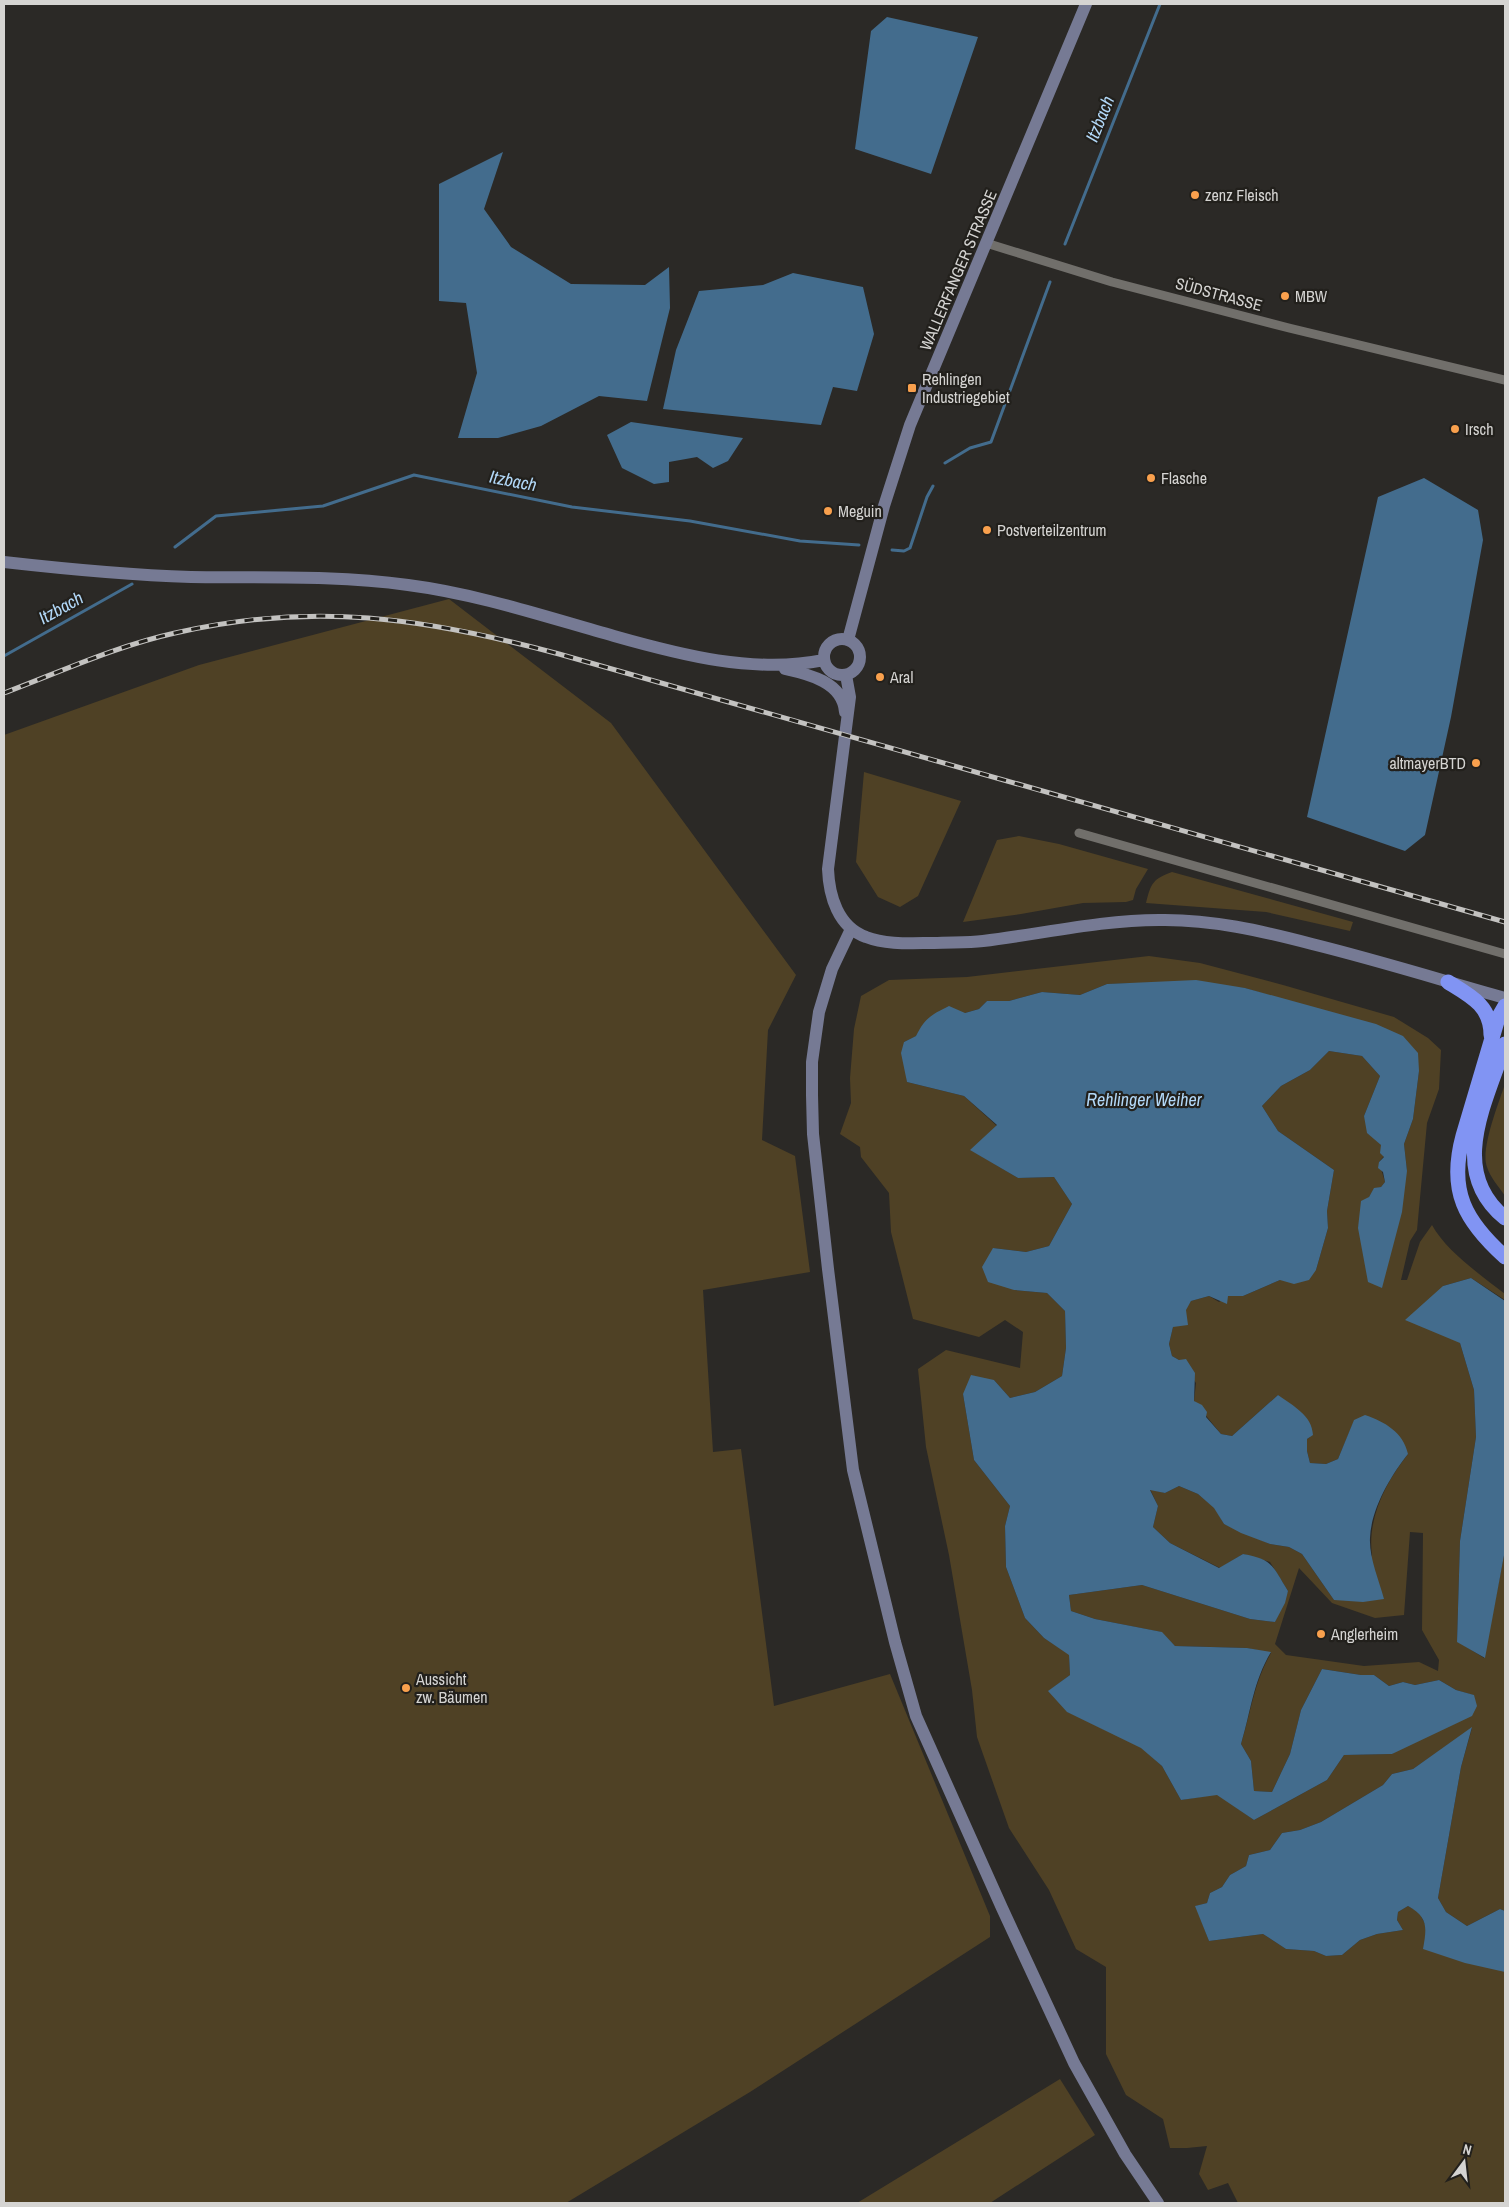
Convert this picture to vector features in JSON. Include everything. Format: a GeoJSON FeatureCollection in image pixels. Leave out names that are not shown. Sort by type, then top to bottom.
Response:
{"type":"FeatureCollection","features":[{"type":"Feature","properties":{"kind":"highway"},"geometry":{"type":"LineString","coordinates":[[1448,982],[1467,994],[1484,1009],[1498,1043],[1458,1154],[1456,1176],[1459,1194],[1474,1225],[1505,1258]]}},
{"type":"Feature","properties":{"kind":"highway"},"geometry":{"type":"LineString","coordinates":[[1505,1006],[1498,1018],[1498,1043],[1474,1140],[1473,1158],[1476,1177],[1483,1194],[1494,1209],[1505,1218]]}},
{"type":"Feature","properties":{"kind":"main road","name":"WALLERFANGER STRASSE"},"geometry":{"type":"LineString","coordinates":[[848,640],[884,506],[904,442],[1086,4]]}},
{"type":"Feature","properties":{"kind":"main road"},"geometry":{"type":"LineString","coordinates":[[4,562],[101,572],[188,577],[319,578],[409,585],[451,592],[663,650],[702,658],[761,664],[786,664],[824,660]]}},
{"type":"Feature","properties":{"kind":"main road"},"geometry":{"type":"LineString","coordinates":[[836,640],[848,640],[854,643],[860,655],[857,668],[846,675],[834,674],[829,671],[824,660],[826,648],[836,640]]}},
{"type":"Feature","properties":{"kind":"main road"},"geometry":{"type":"LineString","coordinates":[[761,664],[804,673],[820,679],[832,687],[841,697],[845,706],[846,724]]}},
{"type":"Feature","properties":{"kind":"main road"},"geometry":{"type":"LineString","coordinates":[[846,675],[850,697],[828,869],[831,896],[840,916],[851,929],[866,937],[883,941],[926,943],[981,942],[1104,923],[1160,920],[1214,923],[1245,928],[1338,950],[1505,998]]}},
{"type":"Feature","properties":{"kind":"main road"},"geometry":{"type":"LineString","coordinates":[[851,929],[832,969],[819,1012],[812,1062],[812,1095],[813,1134],[827,1259],[856,1480],[916,1716],[1074,2063],[1125,2154],[1158,2203]]}},
{"type":"Feature","properties":{"kind":"street","name":"SÜDSTRASSE"},"geometry":{"type":"LineString","coordinates":[[986,243],[1121,284],[1289,328],[1505,380]]}},
{"type":"Feature","properties":{"kind":"street"},"geometry":{"type":"LineString","coordinates":[[1079,833],[1505,954]]}},
{"type":"Feature","properties":{"kind":"shaded area"},"geometry":{"type":"Polygon","coordinates":[[[449,599],[611,723],[796,975],[768,1030],[762,1140],[795,1156],[810,1272],[703,1290],[713,1452],[741,1449],[774,1706],[890,1674],[990,1916],[990,1937],[750,2092],[566,2203],[4,2203],[4,735],[199,665],[449,599]]]}},
{"type":"Feature","properties":{"kind":"shaded area"},"geometry":{"type":"Polygon","coordinates":[[[864,772],[961,801],[918,896],[900,907],[878,897],[856,862],[864,772]]]}},
{"type":"Feature","properties":{"kind":"shaded area"},"geometry":{"type":"Polygon","coordinates":[[[1019,836],[1059,844],[1148,869],[1136,889],[1133,900],[1126,902],[1083,903],[963,922],[997,840],[1019,836]]]}},
{"type":"Feature","properties":{"kind":"shaded area"},"geometry":{"type":"Polygon","coordinates":[[[1172,872],[1353,922],[1350,931],[1266,912],[1146,903],[1151,886],[1161,877],[1172,872]]]}},
{"type":"Feature","properties":{"kind":"shaded area"},"geometry":{"type":"Polygon","coordinates":[[[1149,956],[1200,963],[1394,1017],[1428,1038],[1441,1050],[1439,1089],[1427,1123],[1417,1230],[1410,1241],[1401,1280],[1407,1280],[1420,1242],[1432,1225],[1438,1235],[1455,1254],[1505,1294],[1505,1300],[1471,1278],[1443,1286],[1474,1390],[1476,1437],[1460,1541],[1457,1641],[1484,1658],[1505,1550],[1505,1911],[1500,1909],[1467,1926],[1446,1912],[1438,1898],[1461,1767],[1472,1728],[1413,1769],[1392,1774],[1383,1785],[1321,1822],[1300,1830],[1282,1833],[1270,1850],[1249,1855],[1246,1866],[1230,1875],[1222,1887],[1210,1893],[1207,1903],[1196,1906],[1209,1941],[1263,1934],[1286,1949],[1314,1951],[1326,1956],[1342,1955],[1360,1940],[1377,1934],[1403,1930],[1397,1920],[1398,1912],[1408,1906],[1419,1912],[1427,1928],[1505,1972],[1505,2203],[1238,2203],[1228,2183],[1208,2190],[1199,2174],[1207,2146],[1170,2148],[1163,2119],[1126,2095],[1106,2054],[1106,1967],[1076,1949],[1049,1890],[1009,1828],[977,1737],[972,1690],[949,1555],[926,1447],[918,1369],[946,1350],[1020,1368],[1023,1332],[1005,1320],[979,1337],[913,1319],[891,1232],[889,1193],[861,1157],[860,1147],[840,1134],[851,1103],[850,1078],[854,1029],[861,996],[889,980],[967,977],[1149,956]],[[1140,983],[1107,984],[1080,995],[1042,992],[1009,1001],[987,1001],[979,1009],[965,1013],[904,1042],[907,1082],[964,1096],[997,1126],[971,1150],[1018,1178],[1054,1177],[1072,1204],[1049,1246],[1026,1252],[993,1248],[1014,1290],[1047,1293],[1065,1311],[1066,1348],[1062,1376],[1035,1392],[1010,1398],[994,1380],[963,1394],[974,1460],[1010,1506],[1005,1526],[1006,1567],[1025,1618],[1044,1638],[1069,1654],[1070,1675],[1049,1691],[1068,1712],[1141,1747],[1162,1766],[1181,1800],[1217,1794],[1254,1820],[1327,1780],[1344,1755],[1392,1754],[1473,1695],[1456,1690],[1439,1680],[1415,1685],[1403,1682],[1389,1686],[1374,1675],[1322,1669],[1301,1710],[1290,1754],[1272,1792],[1254,1791],[1251,1761],[1241,1744],[1257,1686],[1271,1653],[1247,1648],[1175,1646],[1161,1632],[1095,1619],[1071,1611],[1069,1595],[1142,1585],[1250,1619],[1275,1622],[1288,1591],[1270,1562],[1243,1554],[1220,1568],[1170,1543],[1153,1527],[1158,1506],[1150,1489],[1165,1493],[1179,1486],[1198,1494],[1215,1508],[1224,1524],[1270,1544],[1289,1547],[1302,1554],[1334,1600],[1372,1555],[1371,1541],[1375,1514],[1392,1476],[1408,1454],[1354,1421],[1338,1459],[1326,1464],[1310,1463],[1307,1439],[1310,1437],[1278,1395],[1232,1436],[1221,1434],[1194,1401],[1196,1383],[1179,1360],[1172,1356],[1169,1344],[1173,1327],[1191,1301],[1209,1296],[1219,1302],[1228,1296],[1243,1296],[1280,1280],[1316,1270],[1328,1228],[1327,1211],[1334,1170],[1278,1131],[1262,1106],[1281,1086],[1310,1070],[1329,1051],[1362,1056],[1380,1076],[1364,1116],[1381,1145],[1384,1156],[1379,1162],[1385,1182],[1381,1187],[1374,1189],[1369,1197],[1358,1228],[1407,1171],[1404,1144],[1413,1119],[1419,1071],[1281,999],[1245,988],[1140,983]],[[1410,1532],[1404,1615],[1375,1618],[1332,1603],[1299,1568],[1275,1644],[1286,1655],[1364,1666],[1419,1662],[1438,1671],[1439,1660],[1422,1630],[1423,1533],[1410,1532]]]}},
{"type":"Feature","properties":{"kind":"shaded area"},"geometry":{"type":"Polygon","coordinates":[[[1505,1084],[1505,1196],[1487,1167],[1486,1149],[1491,1126],[1505,1084]]]}},
{"type":"Feature","properties":{"kind":"shaded area"},"geometry":{"type":"Polygon","coordinates":[[[1060,2079],[1095,2135],[990,2203],[857,2203],[1060,2079]]]}},
{"type":"Feature","properties":{"kind":"water"},"geometry":{"type":"Polygon","coordinates":[[[887,17],[978,37],[931,174],[855,149],[871,31],[887,17]]]}},
{"type":"Feature","properties":{"kind":"water"},"geometry":{"type":"Polygon","coordinates":[[[503,152],[484,209],[511,247],[571,284],[645,285],[669,267],[670,308],[647,401],[599,396],[541,426],[498,438],[458,438],[477,373],[466,303],[439,301],[439,184],[503,152]]]}},
{"type":"Feature","properties":{"kind":"water"},"geometry":{"type":"Polygon","coordinates":[[[793,273],[863,287],[874,334],[857,391],[833,387],[821,425],[663,409],[676,350],[699,291],[763,285],[793,273]]]}},
{"type":"Feature","properties":{"kind":"water"},"geometry":{"type":"Polygon","coordinates":[[[631,422],[743,438],[728,461],[713,468],[697,457],[669,462],[669,482],[654,484],[622,468],[607,435],[631,422]]]}},
{"type":"Feature","properties":{"kind":"water"},"geometry":{"type":"Polygon","coordinates":[[[1424,478],[1478,510],[1483,540],[1451,717],[1425,835],[1405,851],[1307,817],[1378,497],[1424,478]]]}},
{"type":"Feature","properties":{"kind":"water","name":"Rehlinger Weiher"},"geometry":{"type":"Polygon","coordinates":[[[1196,980],[1245,988],[1376,1024],[1403,1036],[1418,1053],[1419,1071],[1413,1119],[1404,1144],[1407,1171],[1402,1212],[1382,1288],[1368,1282],[1358,1228],[1361,1201],[1369,1197],[1374,1188],[1381,1187],[1385,1182],[1383,1172],[1378,1168],[1379,1162],[1384,1157],[1380,1153],[1381,1145],[1367,1133],[1364,1116],[1380,1076],[1362,1056],[1329,1051],[1310,1070],[1281,1086],[1262,1106],[1278,1131],[1334,1170],[1327,1211],[1328,1228],[1316,1270],[1309,1280],[1294,1284],[1280,1280],[1243,1296],[1228,1296],[1227,1304],[1209,1296],[1191,1301],[1186,1310],[1188,1325],[1173,1327],[1169,1344],[1172,1356],[1179,1360],[1186,1359],[1195,1373],[1194,1401],[1202,1405],[1207,1412],[1206,1417],[1221,1434],[1232,1436],[1278,1395],[1301,1412],[1312,1428],[1313,1435],[1307,1439],[1310,1463],[1326,1464],[1338,1459],[1354,1420],[1365,1415],[1386,1425],[1397,1434],[1406,1446],[1408,1454],[1395,1472],[1378,1504],[1371,1527],[1370,1538],[1373,1561],[1384,1599],[1363,1602],[1334,1600],[1302,1554],[1289,1547],[1270,1544],[1241,1533],[1224,1524],[1214,1508],[1198,1494],[1179,1486],[1165,1493],[1150,1490],[1158,1506],[1153,1527],[1170,1543],[1219,1568],[1243,1554],[1261,1559],[1271,1565],[1288,1591],[1285,1603],[1275,1622],[1250,1619],[1142,1585],[1069,1595],[1071,1611],[1095,1619],[1162,1632],[1175,1646],[1247,1648],[1271,1652],[1256,1686],[1241,1744],[1251,1761],[1254,1791],[1272,1792],[1290,1754],[1301,1710],[1322,1669],[1374,1675],[1389,1686],[1403,1682],[1415,1685],[1439,1680],[1456,1690],[1474,1695],[1477,1706],[1472,1716],[1392,1754],[1344,1755],[1327,1780],[1254,1820],[1217,1795],[1181,1800],[1162,1766],[1141,1748],[1067,1712],[1048,1691],[1070,1675],[1069,1655],[1044,1638],[1025,1618],[1006,1567],[1005,1526],[1010,1506],[974,1460],[963,1394],[971,1375],[994,1380],[1010,1398],[1035,1392],[1062,1376],[1066,1348],[1065,1311],[1047,1293],[1014,1290],[988,1282],[982,1267],[993,1248],[1026,1252],[1049,1246],[1072,1204],[1054,1177],[1018,1178],[970,1150],[997,1125],[964,1096],[907,1082],[901,1053],[904,1042],[916,1036],[922,1025],[929,1018],[949,1006],[965,1013],[979,1009],[987,1001],[1009,1001],[1042,992],[1080,995],[1107,984],[1196,980]]]}},
{"type":"Feature","properties":{"kind":"water"},"geometry":{"type":"Polygon","coordinates":[[[1471,1278],[1505,1301],[1505,1550],[1485,1658],[1457,1642],[1460,1541],[1476,1437],[1474,1390],[1460,1343],[1405,1320],[1443,1286],[1471,1278]]]}},
{"type":"Feature","properties":{"kind":"water"},"geometry":{"type":"Polygon","coordinates":[[[1472,1727],[1461,1767],[1438,1898],[1446,1912],[1467,1926],[1500,1909],[1505,1911],[1505,1972],[1465,1963],[1423,1949],[1425,1929],[1423,1919],[1415,1910],[1408,1906],[1398,1912],[1397,1920],[1403,1930],[1377,1934],[1360,1940],[1342,1955],[1326,1956],[1314,1951],[1286,1949],[1263,1934],[1209,1941],[1195,1906],[1207,1903],[1210,1893],[1222,1887],[1230,1875],[1246,1866],[1249,1855],[1270,1850],[1282,1833],[1300,1830],[1321,1822],[1383,1785],[1392,1774],[1413,1769],[1472,1727]]]}},
{"type":"Feature","properties":{"kind":"waterway","name":"Itzbach"},"geometry":{"type":"LineString","coordinates":[[1065,244],[1160,4]]}},
{"type":"Feature","properties":{"kind":"waterway","name":"Itzbach"},"geometry":{"type":"LineString","coordinates":[[945,463],[970,448],[991,442],[1050,282]]}},
{"type":"Feature","properties":{"kind":"waterway","name":"Itzbach"},"geometry":{"type":"LineString","coordinates":[[175,547],[216,516],[323,506],[414,475],[572,507],[690,521],[800,541],[859,545]]}},
{"type":"Feature","properties":{"kind":"waterway","name":"Itzbach"},"geometry":{"type":"LineString","coordinates":[[892,550],[904,551],[910,548],[927,497],[933,486]]}},
{"type":"Feature","properties":{"kind":"waterway","name":"Itzbach"},"geometry":{"type":"LineString","coordinates":[[4,656],[132,584]]}},
{"type":"Feature","properties":{"kind":"railway"},"geometry":{"type":"LineString","coordinates":[[4,693],[88,660],[153,638],[226,623],[322,616],[415,623],[510,641],[559,654],[1505,922]]}},
{"type":"Feature","properties":{"kind":"place","name":"zenz Fleisch"},"geometry":{"type":"Point","coordinates":[1195,195]}},
{"type":"Feature","properties":{"kind":"place","name":"MBW"},"geometry":{"type":"Point","coordinates":[1285,296]}},
{"type":"Feature","properties":{"kind":"place","name":"Rehlingen Industriegebiet"},"geometry":{"type":"Point","coordinates":[912,388]}},
{"type":"Feature","properties":{"kind":"place","name":"Irsch"},"geometry":{"type":"Point","coordinates":[1455,429]}},
{"type":"Feature","properties":{"kind":"place","name":"Flasche"},"geometry":{"type":"Point","coordinates":[1151,478]}},
{"type":"Feature","properties":{"kind":"place","name":"Meguin"},"geometry":{"type":"Point","coordinates":[828,511]}},
{"type":"Feature","properties":{"kind":"place","name":"Postverteilzentrum"},"geometry":{"type":"Point","coordinates":[987,530]}},
{"type":"Feature","properties":{"kind":"place","name":"Aral"},"geometry":{"type":"Point","coordinates":[880,677]}},
{"type":"Feature","properties":{"kind":"place","name":"altmayerBTD"},"geometry":{"type":"Point","coordinates":[1476,763]}},
{"type":"Feature","properties":{"kind":"place","name":"Anglerheim"},"geometry":{"type":"Point","coordinates":[1321,1634]}},
{"type":"Feature","properties":{"kind":"place","name":"Aussicht zw. Bäumen"},"geometry":{"type":"Point","coordinates":[406,1688]}}]}
